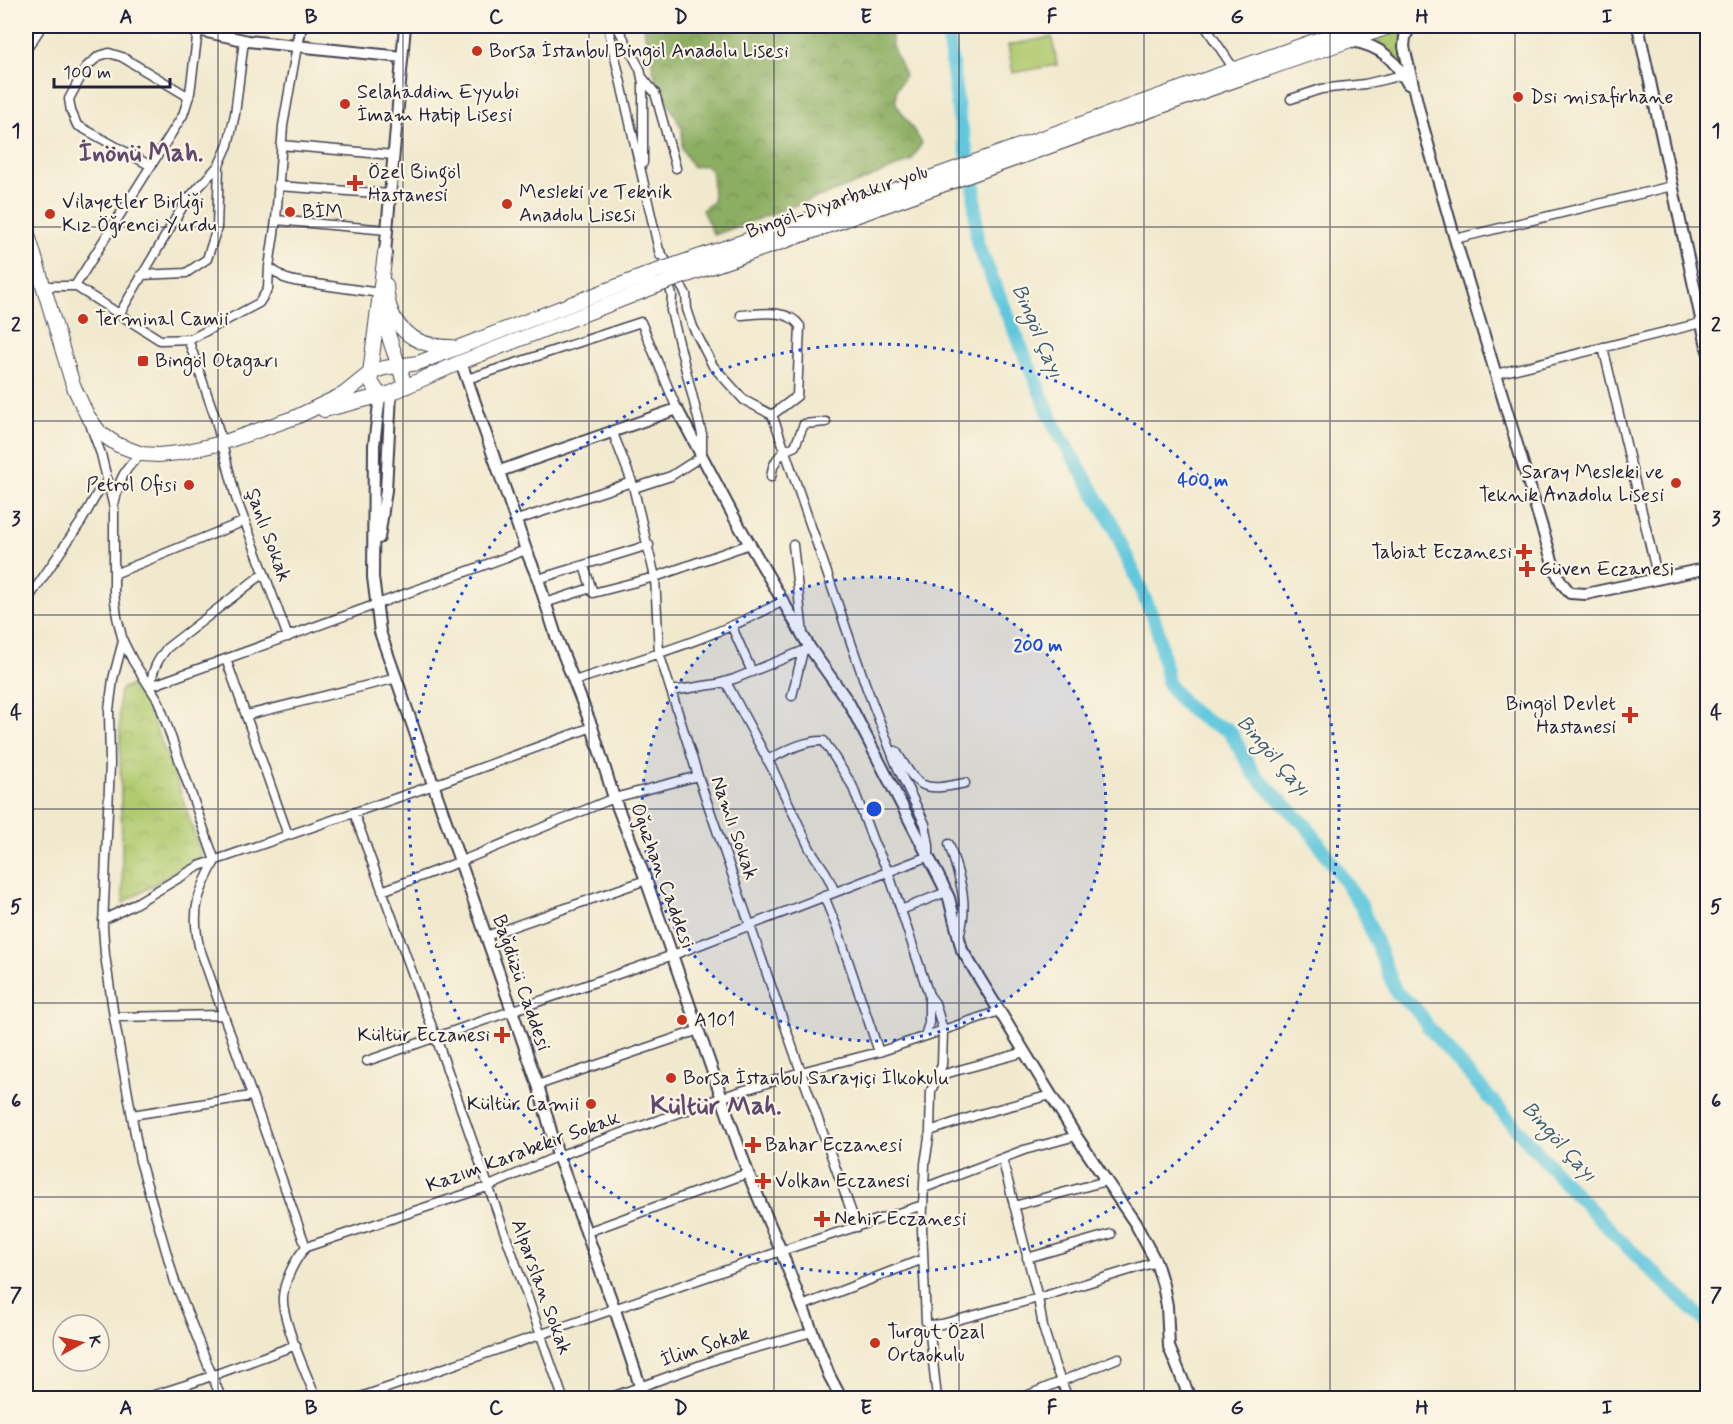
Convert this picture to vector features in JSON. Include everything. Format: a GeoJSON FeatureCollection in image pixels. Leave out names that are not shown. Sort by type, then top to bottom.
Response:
{"type":"FeatureCollection","features":[{"type":"Feature","properties":{"kind":"main road","name":"Bingöl-Diyarbakır yolu"},"geometry":{"type":"LineString","coordinates":[[296,417],[344,394],[370,374],[384,368],[418,363],[458,347],[937,182],[1234,69],[1356,26]]}},
{"type":"Feature","properties":{"kind":"main road","name":"Bingöl-Diyarbakır yolu"},"geometry":{"type":"LineString","coordinates":[[996,160],[1392,26]]}},
{"type":"Feature","properties":{"kind":"main road","name":"Bingöl-Diyarbakır yolu"},"geometry":{"type":"LineString","coordinates":[[26,228],[73,385],[87,415],[100,433],[117,445],[142,454],[168,454],[222,443],[296,417],[385,395],[657,279]]}},
{"type":"Feature","properties":{"kind":"main road"},"geometry":{"type":"LineString","coordinates":[[385,253],[370,374],[372,383],[385,395]]}},
{"type":"Feature","properties":{"kind":"main road"},"geometry":{"type":"LineString","coordinates":[[385,253],[387,295],[395,321],[401,329],[414,339],[438,347],[458,347]]}},
{"type":"Feature","properties":{"kind":"main road"},"geometry":{"type":"LineString","coordinates":[[385,253],[384,322],[405,387]]}},
{"type":"Feature","properties":{"kind":"street"},"geometry":{"type":"LineString","coordinates":[[26,51],[42,26]]}},
{"type":"Feature","properties":{"kind":"street"},"geometry":{"type":"LineString","coordinates":[[43,286],[75,286],[160,340],[188,339],[260,303],[268,289],[276,220],[281,144],[301,26]]}},
{"type":"Feature","properties":{"kind":"street"},"geometry":{"type":"LineString","coordinates":[[385,253],[405,26]]}},
{"type":"Feature","properties":{"kind":"street"},"geometry":{"type":"LineString","coordinates":[[608,26],[672,295],[671,311],[702,434],[702,456]]}},
{"type":"Feature","properties":{"kind":"street"},"geometry":{"type":"LineString","coordinates":[[617,26],[642,77],[655,93],[676,168]]}},
{"type":"Feature","properties":{"kind":"street"},"geometry":{"type":"LineString","coordinates":[[1205,26],[1234,69]]}},
{"type":"Feature","properties":{"kind":"street"},"geometry":{"type":"LineString","coordinates":[[1410,26],[1404,47],[1422,123],[1554,567],[1561,582],[1570,592],[1577,594],[1707,568]]}},
{"type":"Feature","properties":{"kind":"street"},"geometry":{"type":"LineString","coordinates":[[1638,26],[1707,351]]}},
{"type":"Feature","properties":{"kind":"street"},"geometry":{"type":"LineString","coordinates":[[75,286],[183,115],[189,96],[194,28],[243,40],[402,57]]}},
{"type":"Feature","properties":{"kind":"street"},"geometry":{"type":"LineString","coordinates":[[120,313],[186,201],[219,165],[228,145],[235,114],[243,40]]}},
{"type":"Feature","properties":{"kind":"street"},"geometry":{"type":"LineString","coordinates":[[1349,40],[1371,45],[1388,54],[1403,75],[1422,123]]}},
{"type":"Feature","properties":{"kind":"street"},"geometry":{"type":"LineString","coordinates":[[151,166],[77,125],[69,99],[86,67],[99,56],[109,53],[122,57],[189,96]]}},
{"type":"Feature","properties":{"kind":"street"},"geometry":{"type":"LineString","coordinates":[[1292,99],[1321,89],[1365,84],[1403,75]]}},
{"type":"Feature","properties":{"kind":"street"},"geometry":{"type":"LineString","coordinates":[[642,77],[645,98],[642,173]]}},
{"type":"Feature","properties":{"kind":"street"},"geometry":{"type":"LineString","coordinates":[[281,144],[393,155]]}},
{"type":"Feature","properties":{"kind":"street"},"geometry":{"type":"LineString","coordinates":[[141,275],[186,273],[207,259],[217,228],[219,165]]}},
{"type":"Feature","properties":{"kind":"street"},"geometry":{"type":"LineString","coordinates":[[278,186],[390,194]]}},
{"type":"Feature","properties":{"kind":"street"},"geometry":{"type":"LineString","coordinates":[[1455,239],[1672,186]]}},
{"type":"Feature","properties":{"kind":"street"},"geometry":{"type":"LineString","coordinates":[[276,220],[387,230]]}},
{"type":"Feature","properties":{"kind":"street"},"geometry":{"type":"LineString","coordinates":[[660,251],[686,294],[687,309],[693,327],[713,366],[744,400],[772,415],[866,686],[897,764],[925,824],[929,856]]}},
{"type":"Feature","properties":{"kind":"street"},"geometry":{"type":"LineString","coordinates":[[269,267],[284,278],[294,281],[380,293]]}},
{"type":"Feature","properties":{"kind":"street"},"geometry":{"type":"LineString","coordinates":[[741,315],[776,314],[791,317],[800,326],[797,396],[772,415]]}},
{"type":"Feature","properties":{"kind":"street"},"geometry":{"type":"LineString","coordinates":[[467,379],[641,322],[677,409],[750,544],[803,634]]}},
{"type":"Feature","properties":{"kind":"street"},"geometry":{"type":"LineString","coordinates":[[1496,374],[1701,323]]}},
{"type":"Feature","properties":{"kind":"street","name":"Şanlı Sokak"},"geometry":{"type":"LineString","coordinates":[[188,339],[215,417],[236,498],[288,637]]}},
{"type":"Feature","properties":{"kind":"street"},"geometry":{"type":"LineString","coordinates":[[1603,347],[1658,579]]}},
{"type":"Feature","properties":{"kind":"street","name":"Oğuzhan Caddesi"},"geometry":{"type":"LineString","coordinates":[[461,362],[748,1173],[829,1375],[841,1398]]}},
{"type":"Feature","properties":{"kind":"street","name":"Bağdüzü Caddesi"},"geometry":{"type":"LineString","coordinates":[[385,395],[374,445],[374,577],[380,632],[538,1085],[558,1156],[615,1310],[644,1398]]}},
{"type":"Feature","properties":{"kind":"street"},"geometry":{"type":"LineString","coordinates":[[500,471],[677,409]]}},
{"type":"Feature","properties":{"kind":"street"},"geometry":{"type":"LineString","coordinates":[[87,415],[108,480],[114,508],[114,574],[117,617],[123,641],[133,661],[151,686],[165,717],[215,861],[201,890],[195,911],[195,926],[199,946],[303,1250],[284,1287],[282,1300],[316,1398]]}},
{"type":"Feature","properties":{"kind":"street"},"geometry":{"type":"LineString","coordinates":[[771,477],[773,467],[784,451],[795,446],[799,441],[804,424],[826,422]]}},
{"type":"Feature","properties":{"kind":"street","name":"Namlı Sokak"},"geometry":{"type":"LineString","coordinates":[[613,433],[633,485],[649,545],[655,577],[659,653],[801,1072],[857,1227]]}},
{"type":"Feature","properties":{"kind":"street"},"geometry":{"type":"LineString","coordinates":[[114,508],[122,475],[131,462],[142,454]]}},
{"type":"Feature","properties":{"kind":"street"},"geometry":{"type":"LineString","coordinates":[[517,520],[671,476],[702,456]]}},
{"type":"Feature","properties":{"kind":"street"},"geometry":{"type":"LineString","coordinates":[[26,602],[108,480]]}},
{"type":"Feature","properties":{"kind":"street"},"geometry":{"type":"LineString","coordinates":[[114,574],[245,521]]}},
{"type":"Feature","properties":{"kind":"street"},"geometry":{"type":"LineString","coordinates":[[584,566],[593,593],[655,577],[750,544]]}},
{"type":"Feature","properties":{"kind":"street"},"geometry":{"type":"LineString","coordinates":[[538,579],[649,545]]}},
{"type":"Feature","properties":{"kind":"street"},"geometry":{"type":"LineString","coordinates":[[793,545],[803,634],[807,649],[849,703],[929,856],[946,892],[962,950],[1076,1136],[1135,1223],[1156,1262],[1162,1278],[1167,1305],[1169,1347],[1190,1398]]}},
{"type":"Feature","properties":{"kind":"street"},"geometry":{"type":"LineString","coordinates":[[151,686],[526,550]]}},
{"type":"Feature","properties":{"kind":"street"},"geometry":{"type":"LineString","coordinates":[[151,686],[152,673],[157,661],[167,648],[264,573]]}},
{"type":"Feature","properties":{"kind":"street"},"geometry":{"type":"LineString","coordinates":[[545,603],[591,588]]}},
{"type":"Feature","properties":{"kind":"street"},"geometry":{"type":"LineString","coordinates":[[574,681],[732,627],[783,601]]}},
{"type":"Feature","properties":{"kind":"street"},"geometry":{"type":"LineString","coordinates":[[732,627],[752,672]]}},
{"type":"Feature","properties":{"kind":"street"},"geometry":{"type":"LineString","coordinates":[[123,641],[113,679],[109,710],[110,764],[103,920],[105,955],[140,1161],[175,1282],[221,1398]]}},
{"type":"Feature","properties":{"kind":"street"},"geometry":{"type":"LineString","coordinates":[[671,691],[726,682],[807,649]]}},
{"type":"Feature","properties":{"kind":"street"},"geometry":{"type":"LineString","coordinates":[[792,696],[807,649]]}},
{"type":"Feature","properties":{"kind":"street"},"geometry":{"type":"LineString","coordinates":[[226,659],[288,835]]}},
{"type":"Feature","properties":{"kind":"street"},"geometry":{"type":"LineString","coordinates":[[157,661],[158,670],[163,676],[174,678]]}},
{"type":"Feature","properties":{"kind":"street"},"geometry":{"type":"LineString","coordinates":[[247,715],[396,678]]}},
{"type":"Feature","properties":{"kind":"street"},"geometry":{"type":"LineString","coordinates":[[726,682],[810,849],[835,892]]}},
{"type":"Feature","properties":{"kind":"street"},"geometry":{"type":"LineString","coordinates":[[103,920],[199,866],[434,785],[592,727]]}},
{"type":"Feature","properties":{"kind":"street"},"geometry":{"type":"LineString","coordinates":[[886,733],[906,768],[918,782],[928,788],[965,783]]}},
{"type":"Feature","properties":{"kind":"street"},"geometry":{"type":"LineString","coordinates":[[767,760],[800,745],[824,741],[852,785],[873,841],[888,871],[929,995],[929,1023],[925,1036]]}},
{"type":"Feature","properties":{"kind":"street"},"geometry":{"type":"LineString","coordinates":[[382,891],[614,798],[699,776]]}},
{"type":"Feature","properties":{"kind":"street","name":"Alparslan Sokak"},"geometry":{"type":"LineString","coordinates":[[354,813],[436,1037],[563,1398]]}},
{"type":"Feature","properties":{"kind":"street"},"geometry":{"type":"LineString","coordinates":[[948,844],[964,902],[964,920],[958,940]]}},
{"type":"Feature","properties":{"kind":"street"},"geometry":{"type":"LineString","coordinates":[[367,1061],[672,955],[929,856]]}},
{"type":"Feature","properties":{"kind":"street"},"geometry":{"type":"LineString","coordinates":[[486,936],[646,880]]}},
{"type":"Feature","properties":{"kind":"street"},"geometry":{"type":"LineString","coordinates":[[901,910],[946,892]]}},
{"type":"Feature","properties":{"kind":"street"},"geometry":{"type":"LineString","coordinates":[[824,896],[879,1052]]}},
{"type":"Feature","properties":{"kind":"street"},"geometry":{"type":"LineString","coordinates":[[929,995],[935,1003],[943,1030],[944,1054],[931,1091],[930,1131],[923,1205],[925,1314],[929,1325],[937,1398]]}},
{"type":"Feature","properties":{"kind":"street","name":"Kazım Karabekir Sokak"},"geometry":{"type":"LineString","coordinates":[[303,1250],[487,1187],[558,1156],[723,1097],[801,1072],[879,1052],[999,1011]]}},
{"type":"Feature","properties":{"kind":"street"},"geometry":{"type":"LineString","coordinates":[[114,1017],[224,1016]]}},
{"type":"Feature","properties":{"kind":"street"},"geometry":{"type":"LineString","coordinates":[[538,1085],[699,1030]]}},
{"type":"Feature","properties":{"kind":"street"},"geometry":{"type":"LineString","coordinates":[[937,1076],[1025,1052]]}},
{"type":"Feature","properties":{"kind":"street"},"geometry":{"type":"LineString","coordinates":[[930,1131],[980,1114],[1051,1095]]}},
{"type":"Feature","properties":{"kind":"street"},"geometry":{"type":"LineString","coordinates":[[132,1115],[251,1096]]}},
{"type":"Feature","properties":{"kind":"street"},"geometry":{"type":"LineString","coordinates":[[924,1188],[1024,1150],[1076,1136]]}},
{"type":"Feature","properties":{"kind":"street"},"geometry":{"type":"LineString","coordinates":[[1002,1158],[1038,1298],[1043,1327],[1068,1398]]}},
{"type":"Feature","properties":{"kind":"street"},"geometry":{"type":"LineString","coordinates":[[586,1232],[748,1173]]}},
{"type":"Feature","properties":{"kind":"street"},"geometry":{"type":"LineString","coordinates":[[1014,1206],[1106,1181]]}},
{"type":"Feature","properties":{"kind":"street"},"geometry":{"type":"LineString","coordinates":[[358,1398],[781,1251],[923,1205]]}},
{"type":"Feature","properties":{"kind":"street"},"geometry":{"type":"LineString","coordinates":[[1027,1258],[1111,1234]]}},
{"type":"Feature","properties":{"kind":"street"},"geometry":{"type":"LineString","coordinates":[[802,1306],[923,1259]]}},
{"type":"Feature","properties":{"kind":"street"},"geometry":{"type":"LineString","coordinates":[[929,1325],[942,1324],[1038,1298],[1156,1262]]}},
{"type":"Feature","properties":{"kind":"street","name":"İlim Sokak"},"geometry":{"type":"LineString","coordinates":[[609,1398],[723,1357],[812,1332]]}},
{"type":"Feature","properties":{"kind":"street"},"geometry":{"type":"LineString","coordinates":[[145,1398],[296,1345]]}},
{"type":"Feature","properties":{"kind":"street"},"geometry":{"type":"LineString","coordinates":[[1021,1398],[1118,1359]]}},
{"type":"Feature","properties":{"kind":"green space"},"geometry":{"type":"Polygon","coordinates":[[[643,26],[891,26],[892,46],[905,75],[896,91],[896,104],[922,143],[911,161],[714,235],[702,210],[713,202],[712,171],[706,165],[693,167],[682,149],[682,129],[656,80],[643,26]]]}},
{"type":"Feature","properties":{"kind":"green space"},"geometry":{"type":"Polygon","coordinates":[[[1404,26],[1408,75],[1391,52],[1372,37],[1404,26]]]}},
{"type":"Feature","properties":{"kind":"green space"},"geometry":{"type":"Polygon","coordinates":[[[1052,37],[1057,65],[1013,73],[1008,45],[1052,37]]]}},
{"type":"Feature","properties":{"kind":"green space"},"geometry":{"type":"Polygon","coordinates":[[[133,685],[144,688],[157,732],[174,773],[202,856],[123,903],[119,693],[123,688],[133,685]]]}},
{"type":"Feature","properties":{"kind":"waterway","name":"Bingöl Çayı"},"geometry":{"type":"LineString","coordinates":[[947,26],[959,117],[974,184],[977,243],[1055,427],[1113,525],[1157,627],[1168,683],[1193,712],[1208,722],[1229,730],[1254,774],[1308,828],[1361,905],[1396,992],[1417,1010],[1428,1027],[1566,1184],[1622,1242],[1708,1324]]}},
{"type":"Feature","properties":{"kind":"place","name":"Borsa İstanbul Bingöl Anadolu Lisesi"},"geometry":{"type":"Point","coordinates":[477,51]}},
{"type":"Feature","properties":{"kind":"place","name":"Dsi misafirhane"},"geometry":{"type":"Point","coordinates":[1518,97]}},
{"type":"Feature","properties":{"kind":"place","name":"Selahaddin Eyyubi İmam Hatip Lisesi"},"geometry":{"type":"Point","coordinates":[345,104]}},
{"type":"Feature","properties":{"kind":"place","name":"Özel Bingöl Hastanesi"},"geometry":{"type":"Point","coordinates":[355,183]}},
{"type":"Feature","properties":{"kind":"place","name":"Mesleki ve Teknik Anadolu Lisesi"},"geometry":{"type":"Point","coordinates":[507,204]}},
{"type":"Feature","properties":{"kind":"place","name":"BİM"},"geometry":{"type":"Point","coordinates":[290,212]}},
{"type":"Feature","properties":{"kind":"place","name":"Vilayetler Birliği Kız Öğrenci Yurdu"},"geometry":{"type":"Point","coordinates":[50,214]}},
{"type":"Feature","properties":{"kind":"place","name":"Terminal Camii"},"geometry":{"type":"Point","coordinates":[83,319]}},
{"type":"Feature","properties":{"kind":"place","name":"Bingöl Otagarı"},"geometry":{"type":"Point","coordinates":[143,361]}},
{"type":"Feature","properties":{"kind":"place","name":"Saray Mesleki ve Teknik Anadolu Lisesi"},"geometry":{"type":"Point","coordinates":[1676,483]}},
{"type":"Feature","properties":{"kind":"place","name":"Petrol Ofisi"},"geometry":{"type":"Point","coordinates":[189,485]}},
{"type":"Feature","properties":{"kind":"place","name":"Tabiat Eczanesi"},"geometry":{"type":"Point","coordinates":[1524,552]}},
{"type":"Feature","properties":{"kind":"place","name":"Güven Eczanesi"},"geometry":{"type":"Point","coordinates":[1527,569]}},
{"type":"Feature","properties":{"kind":"place","name":"Bingöl Devlet Hastanesi"},"geometry":{"type":"Point","coordinates":[1630,715]}},
{"type":"Feature","properties":{"kind":"place","name":"A101"},"geometry":{"type":"Point","coordinates":[682,1020]}},
{"type":"Feature","properties":{"kind":"place","name":"Kültür Eczanesi"},"geometry":{"type":"Point","coordinates":[502,1035]}},
{"type":"Feature","properties":{"kind":"place","name":"Borsa İstanbul Sarayiçi İlkokulu"},"geometry":{"type":"Point","coordinates":[671,1078]}},
{"type":"Feature","properties":{"kind":"place","name":"Kültür Camii"},"geometry":{"type":"Point","coordinates":[591,1104]}},
{"type":"Feature","properties":{"kind":"place","name":"Bahar Eczanesi"},"geometry":{"type":"Point","coordinates":[753,1145]}},
{"type":"Feature","properties":{"kind":"place","name":"Volkan Eczanesi"},"geometry":{"type":"Point","coordinates":[763,1181]}},
{"type":"Feature","properties":{"kind":"place","name":"Nehir Eczanesi"},"geometry":{"type":"Point","coordinates":[822,1219]}},
{"type":"Feature","properties":{"kind":"place","name":"Turgut Özal Ortaokulu"},"geometry":{"type":"Point","coordinates":[875,1343]}},
{"type":"Feature","properties":{"kind":"district","name":"İnönü Mah."},"geometry":{"type":"Point","coordinates":[141,154]}},
{"type":"Feature","properties":{"kind":"district","name":"Kültür Mah."},"geometry":{"type":"Point","coordinates":[716,1107]}}]}
